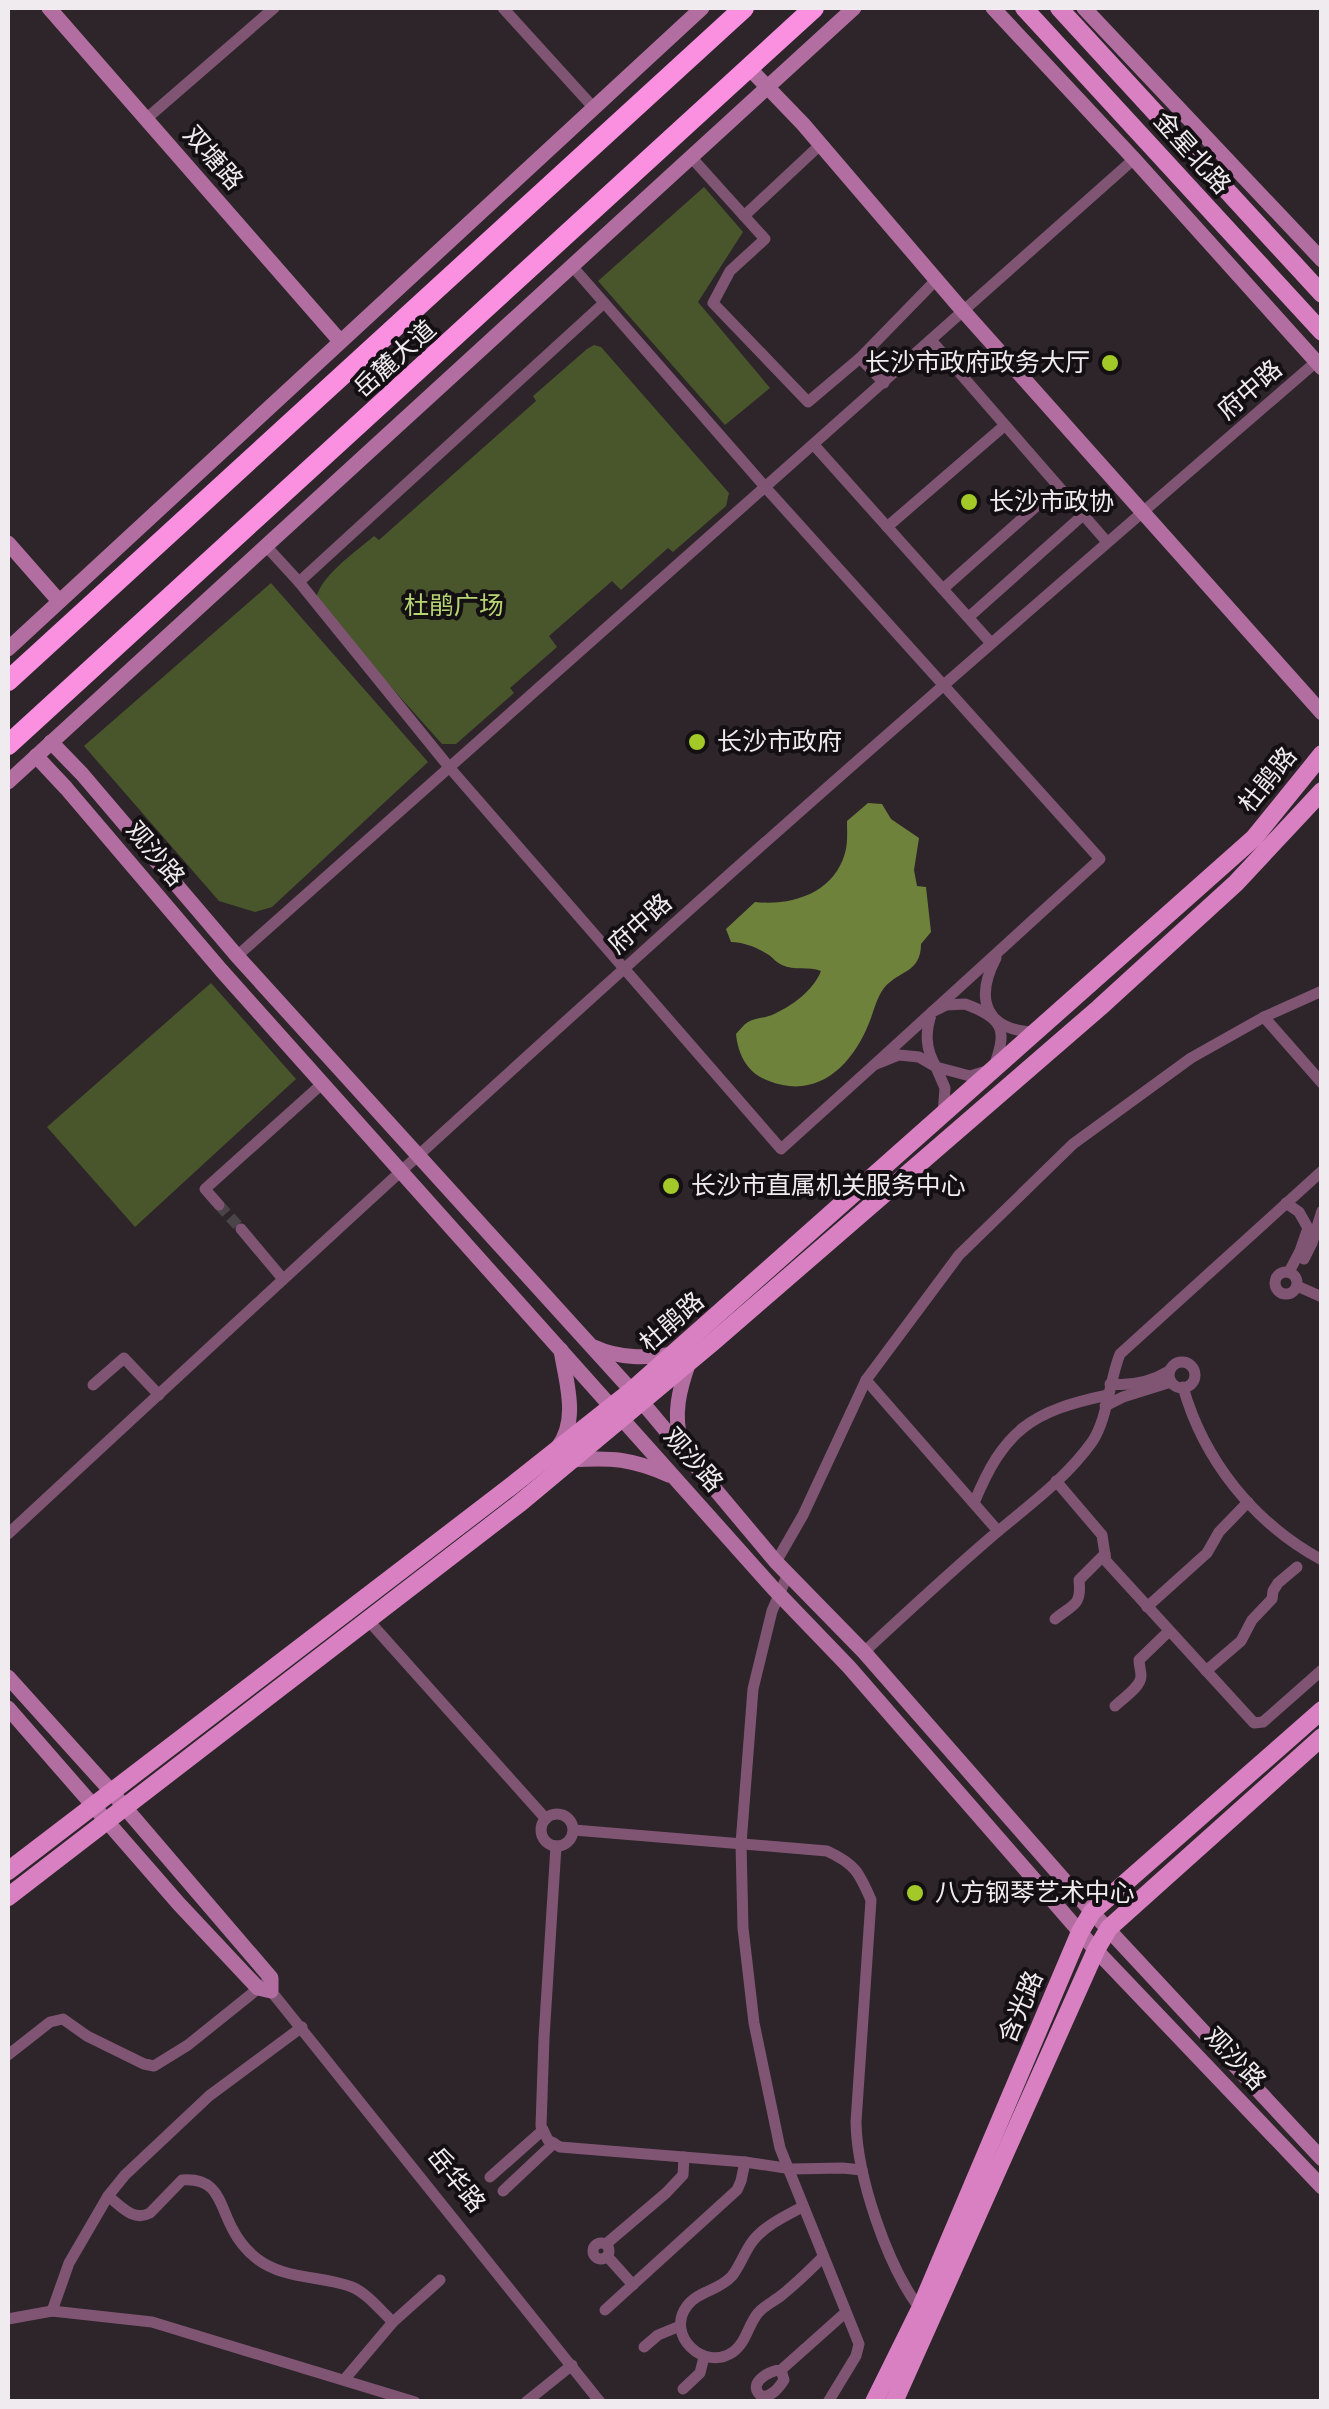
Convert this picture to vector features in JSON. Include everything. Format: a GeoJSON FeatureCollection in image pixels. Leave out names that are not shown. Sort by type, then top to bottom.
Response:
{"type":"FeatureCollection","features":[{"type":"Feature","properties":{"kind":"highway","name":"岳麓大道"},"geometry":{"type":"LineString","coordinates":[[8,681],[744,8]]}},
{"type":"Feature","properties":{"kind":"highway","name":"岳麓大道"},"geometry":{"type":"LineString","coordinates":[[8,745],[814,8]]}},
{"type":"Feature","properties":{"kind":"main road","name":"金星北路"},"geometry":{"type":"LineString","coordinates":[[1024,8],[1322,332]]}},
{"type":"Feature","properties":{"kind":"main road","name":"金星北路"},"geometry":{"type":"LineString","coordinates":[[1059,8],[1322,294]]}},
{"type":"Feature","properties":{"kind":"main road","name":"杜鹃路"},"geometry":{"type":"LineString","coordinates":[[681,1358],[993,1069],[1254,838],[1322,754]]}},
{"type":"Feature","properties":{"kind":"main road","name":"杜鹃路"},"geometry":{"type":"LineString","coordinates":[[8,1871],[552,1454],[636,1397],[1099,1008],[1236,883],[1322,791]]}},
{"type":"Feature","properties":{"kind":"main road","name":"杜鹃路"},"geometry":{"type":"LineString","coordinates":[[8,1897],[572,1460],[617,1412]]}},
{"type":"Feature","properties":{"kind":"main road","name":"含光路"},"geometry":{"type":"LineString","coordinates":[[874,2402],[920,2309],[1080,1932],[1092,1912],[1322,1710]]}},
{"type":"Feature","properties":{"kind":"main road","name":"含光路"},"geometry":{"type":"LineString","coordinates":[[894,2402],[1108,1928],[1322,1737]]}},
{"type":"Feature","properties":{"kind":"street","name":"双塘路"},"geometry":{"type":"LineString","coordinates":[[49,8],[340,341]]}},
{"type":"Feature","properties":{"kind":"street"},"geometry":{"type":"LineString","coordinates":[[146,120],[274,8]]}},
{"type":"Feature","properties":{"kind":"street"},"geometry":{"type":"LineString","coordinates":[[503,8],[594,107]]}},
{"type":"Feature","properties":{"kind":"street"},"geometry":{"type":"LineString","coordinates":[[8,649],[702,8]]}},
{"type":"Feature","properties":{"kind":"street"},"geometry":{"type":"LineString","coordinates":[[8,782],[854,8]]}},
{"type":"Feature","properties":{"kind":"street"},"geometry":{"type":"LineString","coordinates":[[993,8],[1319,365]]}},
{"type":"Feature","properties":{"kind":"street"},"geometry":{"type":"LineString","coordinates":[[1084,8],[1322,260]]}},
{"type":"Feature","properties":{"kind":"street"},"geometry":{"type":"LineString","coordinates":[[748,68],[1322,713]]}},
{"type":"Feature","properties":{"kind":"street"},"geometry":{"type":"LineString","coordinates":[[744,216],[820,145]]}},
{"type":"Feature","properties":{"kind":"street"},"geometry":{"type":"LineString","coordinates":[[690,157],[765,239],[730,271],[713,303],[808,402],[860,358],[936,280]]}},
{"type":"Feature","properties":{"kind":"street"},"geometry":{"type":"LineString","coordinates":[[237,956],[1134,159]]}},
{"type":"Feature","properties":{"kind":"street"},"geometry":{"type":"LineString","coordinates":[[266,546],[449,767],[782,1149],[1100,859],[572,266]]}},
{"type":"Feature","properties":{"kind":"street"},"geometry":{"type":"LineString","coordinates":[[299,582],[604,303]]}},
{"type":"Feature","properties":{"kind":"street"},"geometry":{"type":"LineString","coordinates":[[931,340],[1107,542]]}},
{"type":"Feature","properties":{"kind":"street"},"geometry":{"type":"LineString","coordinates":[[860,358],[884,383]]}},
{"type":"Feature","properties":{"kind":"street","name":"府中路"},"geometry":{"type":"LineString","coordinates":[[8,1534],[624,968],[1107,542],[1319,365]]}},
{"type":"Feature","properties":{"kind":"street"},"geometry":{"type":"LineString","coordinates":[[887,528],[1004,426]]}},
{"type":"Feature","properties":{"kind":"street"},"geometry":{"type":"LineString","coordinates":[[814,445],[992,643]]}},
{"type":"Feature","properties":{"kind":"street"},"geometry":{"type":"LineString","coordinates":[[944,588],[1058,487]]}},
{"type":"Feature","properties":{"kind":"street"},"geometry":{"type":"LineString","coordinates":[[970,616],[1083,516]]}},
{"type":"Feature","properties":{"kind":"street"},"geometry":{"type":"LineString","coordinates":[[8,544],[59,601]]}},
{"type":"Feature","properties":{"kind":"street","name":"观沙路"},"geometry":{"type":"LineString","coordinates":[[51,742],[237,956],[636,1397],[782,1568],[864,1652],[1092,1912],[1322,2159]]}},
{"type":"Feature","properties":{"kind":"street","name":"观沙路"},"geometry":{"type":"LineString","coordinates":[[36,756],[221,970],[779,1595],[849,1666],[1096,1950],[1322,2187]]}},
{"type":"Feature","properties":{"kind":"street"},"geometry":{"type":"LineString","coordinates":[[874,1065],[899,1055],[920,1057],[936,1067],[970,1076],[993,1069],[1004,1041],[987,1008],[984,986],[1001,949]]}},
{"type":"Feature","properties":{"kind":"street"},"geometry":{"type":"LineString","coordinates":[[828,2402],[856,2356],[859,2344],[780,2148],[754,2023],[743,1928],[740,1844],[753,1689],[779,1595],[782,1568],[802,1515],[866,1380],[959,1255],[1073,1144],[1192,1058],[1322,990]]}},
{"type":"Feature","properties":{"kind":"street"},"geometry":{"type":"LineString","coordinates":[[932,1012],[946,1005],[965,1004],[1016,1032],[1036,1032]]}},
{"type":"Feature","properties":{"kind":"street"},"geometry":{"type":"LineString","coordinates":[[932,1012],[926,1038],[945,1088],[943,1115]]}},
{"type":"Feature","properties":{"kind":"street"},"geometry":{"type":"LineString","coordinates":[[1264,1017],[1322,1084]]}},
{"type":"Feature","properties":{"kind":"street"},"geometry":{"type":"LineString","coordinates":[[219,1205],[206,1190],[322,1083]]}},
{"type":"Feature","properties":{"kind":"street"},"geometry":{"type":"LineString","coordinates":[[864,1652],[1068,1470],[1094,1439],[1120,1354],[1322,1172]]}},
{"type":"Feature","properties":{"kind":"street"},"geometry":{"type":"LineString","coordinates":[[1286,1203],[1299,1212],[1308,1228],[1294,1278]]}},
{"type":"Feature","properties":{"kind":"street"},"geometry":{"type":"LineString","coordinates":[[1294,1278],[1312,1243],[1322,1211]]}},
{"type":"Feature","properties":{"kind":"street"},"geometry":{"type":"LineString","coordinates":[[241,1230],[284,1279]]}},
{"type":"Feature","properties":{"kind":"street"},"geometry":{"type":"LineString","coordinates":[[1294,1278],[1322,1297]]}},
{"type":"Feature","properties":{"kind":"street"},"geometry":{"type":"LineString","coordinates":[[589,1345],[626,1357],[681,1358],[676,1426],[684,1452]]}},
{"type":"Feature","properties":{"kind":"street"},"geometry":{"type":"LineString","coordinates":[[552,1454],[571,1421],[561,1350]]}},
{"type":"Feature","properties":{"kind":"street"},"geometry":{"type":"LineString","coordinates":[[93,1385],[124,1358],[159,1394]]}},
{"type":"Feature","properties":{"kind":"street"},"geometry":{"type":"LineString","coordinates":[[974,1504],[993,1460],[1011,1438],[1036,1418],[1130,1385],[1158,1378],[1175,1380]]}},
{"type":"Feature","properties":{"kind":"street"},"geometry":{"type":"LineString","coordinates":[[866,1380],[998,1530]]}},
{"type":"Feature","properties":{"kind":"street"},"geometry":{"type":"LineString","coordinates":[[1108,1395],[1123,1397],[1175,1380]]}},
{"type":"Feature","properties":{"kind":"street"},"geometry":{"type":"LineString","coordinates":[[1175,1380],[1227,1478],[1280,1533],[1322,1560]]}},
{"type":"Feature","properties":{"kind":"street"},"geometry":{"type":"LineString","coordinates":[[572,1460],[601,1458],[641,1463],[675,1478]]}},
{"type":"Feature","properties":{"kind":"street"},"geometry":{"type":"LineString","coordinates":[[1056,1481],[1102,1535],[1106,1561],[1254,1723],[1263,1722],[1322,1670]]}},
{"type":"Feature","properties":{"kind":"street"},"geometry":{"type":"LineString","coordinates":[[1147,1607],[1207,1553],[1219,1532],[1248,1502]]}},
{"type":"Feature","properties":{"kind":"street"},"geometry":{"type":"LineString","coordinates":[[1055,1619],[1078,1600],[1078,1580],[1105,1554]]}},
{"type":"Feature","properties":{"kind":"street"},"geometry":{"type":"LineString","coordinates":[[1206,1671],[1241,1641],[1252,1620],[1272,1599],[1278,1584],[1296,1568]]}},
{"type":"Feature","properties":{"kind":"street"},"geometry":{"type":"LineString","coordinates":[[368,1620],[546,1820]]}},
{"type":"Feature","properties":{"kind":"street"},"geometry":{"type":"LineString","coordinates":[[1115,1706],[1140,1682],[1139,1660],[1169,1631]]}},
{"type":"Feature","properties":{"kind":"street","name":"岳华路"},"geometry":{"type":"LineString","coordinates":[[8,1677],[124,1807],[600,2402]]}},
{"type":"Feature","properties":{"kind":"street","name":"岳华路"},"geometry":{"type":"LineString","coordinates":[[8,1708],[106,1822],[267,1986]]}},
{"type":"Feature","properties":{"kind":"street"},"geometry":{"type":"LineString","coordinates":[[552,1815],[570,1820],[574,1830],[562,1846],[552,1846],[541,1831],[552,1815]]}},
{"type":"Feature","properties":{"kind":"street"},"geometry":{"type":"LineString","coordinates":[[574,1830],[827,1851],[849,1861],[870,1900],[857,2150],[869,2198],[902,2286],[920,2309]]}},
{"type":"Feature","properties":{"kind":"street"},"geometry":{"type":"LineString","coordinates":[[556,1846],[541,2126],[548,2140],[560,2147],[787,2169],[862,2170]]}},
{"type":"Feature","properties":{"kind":"street"},"geometry":{"type":"LineString","coordinates":[[8,2055],[50,2022],[63,2019],[87,2036],[154,2066],[267,1986]]}},
{"type":"Feature","properties":{"kind":"street"},"geometry":{"type":"LineString","coordinates":[[52,2311],[69,2262],[125,2174],[209,2096],[302,2027]]}},
{"type":"Feature","properties":{"kind":"street"},"geometry":{"type":"LineString","coordinates":[[490,2177],[543,2130]]}},
{"type":"Feature","properties":{"kind":"street"},"geometry":{"type":"LineString","coordinates":[[503,2191],[554,2144]]}},
{"type":"Feature","properties":{"kind":"street"},"geometry":{"type":"LineString","coordinates":[[633,2285],[606,2250],[666,2194],[682,2174],[684,2157]]}},
{"type":"Feature","properties":{"kind":"street"},"geometry":{"type":"LineString","coordinates":[[605,2310],[737,2190],[744,2162]]}},
{"type":"Feature","properties":{"kind":"street"},"geometry":{"type":"LineString","coordinates":[[108,2196],[136,2217],[143,2217],[182,2180],[202,2182],[218,2194],[240,2242],[254,2257],[272,2268],[352,2287],[393,2322]]}},
{"type":"Feature","properties":{"kind":"street"},"geometry":{"type":"LineString","coordinates":[[802,2207],[753,2240],[734,2274],[724,2283],[686,2306],[680,2332],[688,2346],[704,2356],[720,2359],[733,2352],[762,2308],[780,2297],[823,2257]]}},
{"type":"Feature","properties":{"kind":"street"},"geometry":{"type":"LineString","coordinates":[[344,2380],[393,2322],[440,2280]]}},
{"type":"Feature","properties":{"kind":"street"},"geometry":{"type":"LineString","coordinates":[[8,2319],[52,2311],[176,2328],[415,2402]]}},
{"type":"Feature","properties":{"kind":"street"},"geometry":{"type":"LineString","coordinates":[[752,2397],[757,2382],[765,2374],[781,2370],[845,2313]]}},
{"type":"Feature","properties":{"kind":"street"},"geometry":{"type":"LineString","coordinates":[[644,2347],[658,2335],[680,2326]]}},
{"type":"Feature","properties":{"kind":"street"},"geometry":{"type":"LineString","coordinates":[[683,2389],[700,2373],[704,2356]]}},
{"type":"Feature","properties":{"kind":"street"},"geometry":{"type":"LineString","coordinates":[[526,2402],[572,2365]]}},
{"type":"Feature","properties":{"kind":"green space"},"geometry":{"type":"Polygon","coordinates":[[[704,187],[743,232],[698,302],[770,388],[725,425],[598,281],[704,187]]]}},
{"type":"Feature","properties":{"kind":"green space","name":"杜鹃广场"},"geometry":{"type":"Polygon","coordinates":[[[594,345],[601,347],[729,493],[726,506],[673,552],[668,548],[621,590],[612,581],[549,636],[557,647],[510,688],[514,693],[456,744],[442,744],[316,603],[318,594],[338,566],[374,536],[379,540],[536,401],[533,396],[594,345]]]}},
{"type":"Feature","properties":{"kind":"green space"},"geometry":{"type":"Polygon","coordinates":[[[271,583],[428,762],[272,907],[255,912],[219,901],[84,746],[271,583]]]}},
{"type":"Feature","properties":{"kind":"green space"},"geometry":{"type":"Polygon","coordinates":[[[211,983],[296,1079],[135,1227],[47,1127],[211,983]]]}},
{"type":"Feature","properties":{"kind":"shaded area"},"geometry":{"type":"Polygon","coordinates":[[[868,803],[882,804],[891,819],[919,838],[914,870],[917,886],[926,887],[931,932],[921,944],[913,966],[884,988],[862,1039],[843,1065],[831,1075],[802,1086],[769,1081],[745,1063],[736,1034],[748,1022],[772,1015],[794,1002],[813,985],[821,971],[782,965],[756,948],[731,942],[726,929],[755,902],[797,899],[832,878],[845,853],[847,821],[868,803]]]}},
{"type":"Feature","properties":{"kind":"tunnel"},"geometry":{"type":"LineString","coordinates":[[219,1205],[241,1229]]}},
{"type":"Feature","properties":{"kind":"place","name":"长沙市政府政务大厅"},"geometry":{"type":"Point","coordinates":[1110,363]}},
{"type":"Feature","properties":{"kind":"place","name":"长沙市政协"},"geometry":{"type":"Point","coordinates":[969,502]}},
{"type":"Feature","properties":{"kind":"place","name":"长沙市政府"},"geometry":{"type":"Point","coordinates":[697,742]}},
{"type":"Feature","properties":{"kind":"place","name":"长沙市直属机关服务中心"},"geometry":{"type":"Point","coordinates":[671,1186]}},
{"type":"Feature","properties":{"kind":"place","name":"八方钢琴艺术中心"},"geometry":{"type":"Point","coordinates":[915,1893]}}]}
